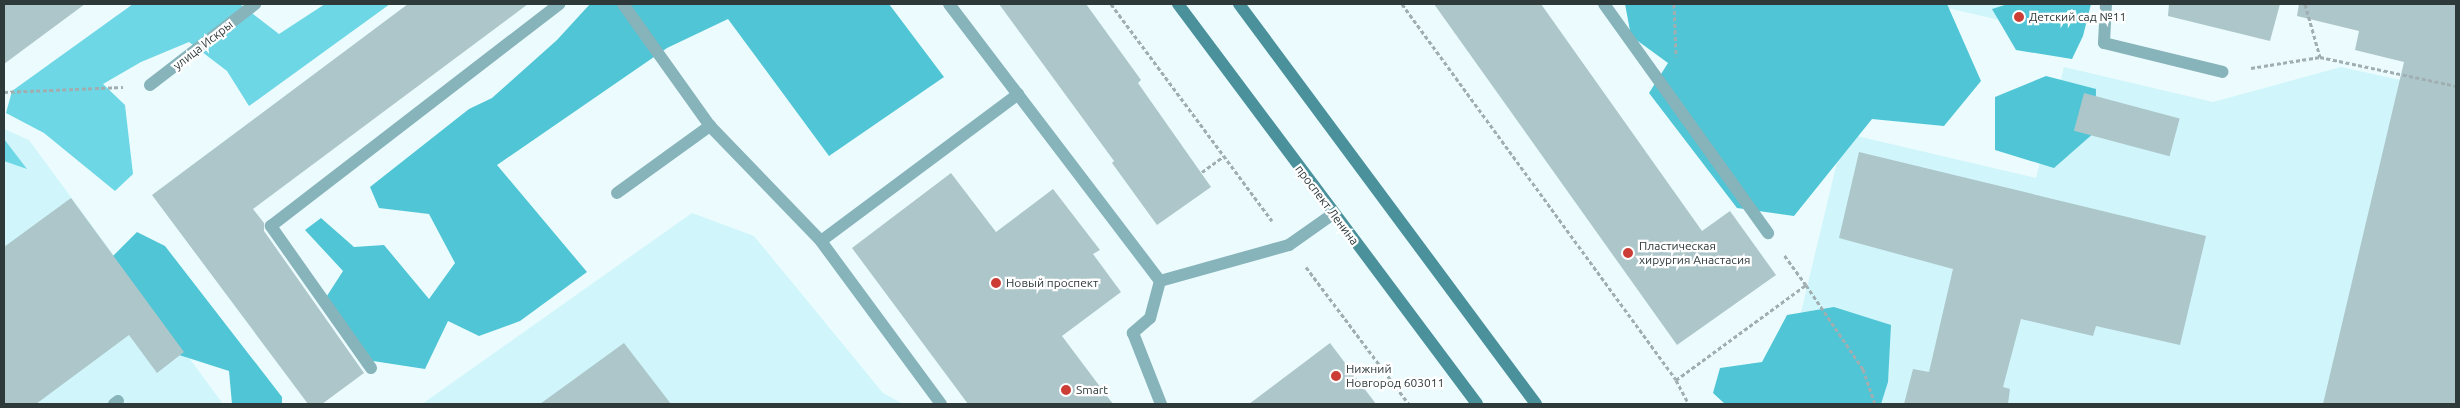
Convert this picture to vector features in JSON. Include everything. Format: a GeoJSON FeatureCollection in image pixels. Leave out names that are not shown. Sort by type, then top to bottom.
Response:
{"type":"FeatureCollection","features":[{"type":"Feature","properties":{"kind":"main road","name":"проспект Ленина"},"geometry":{"type":"LineString","coordinates":[[1178,4],[1333,214],[1477,404]]}},
{"type":"Feature","properties":{"kind":"main road"},"geometry":{"type":"LineString","coordinates":[[1239,4],[1536,404]]}},
{"type":"Feature","properties":{"kind":"street","name":"улица Искры"},"geometry":{"type":"LineString","coordinates":[[150,86],[255,4]]}},
{"type":"Feature","properties":{"kind":"street"},"geometry":{"type":"LineString","coordinates":[[371,368],[271,226],[560,4]]}},
{"type":"Feature","properties":{"kind":"street"},"geometry":{"type":"LineString","coordinates":[[623,4],[710,126],[821,241],[941,404]]}},
{"type":"Feature","properties":{"kind":"street"},"geometry":{"type":"LineString","coordinates":[[949,4],[1160,281]]}},
{"type":"Feature","properties":{"kind":"street"},"geometry":{"type":"LineString","coordinates":[[1604,4],[1768,233]]}},
{"type":"Feature","properties":{"kind":"street"},"geometry":{"type":"LineString","coordinates":[[2106,4],[2104,43],[2223,72]]}},
{"type":"Feature","properties":{"kind":"street"},"geometry":{"type":"LineString","coordinates":[[821,241],[1018,94]]}},
{"type":"Feature","properties":{"kind":"street"},"geometry":{"type":"LineString","coordinates":[[617,193],[710,126]]}},
{"type":"Feature","properties":{"kind":"street"},"geometry":{"type":"LineString","coordinates":[[1160,281],[1289,245],[1333,214]]}},
{"type":"Feature","properties":{"kind":"street"},"geometry":{"type":"LineString","coordinates":[[1160,281],[1150,318],[1133,333],[1161,404]]}},
{"type":"Feature","properties":{"kind":"path"},"geometry":{"type":"LineString","coordinates":[[1111,4],[1409,404]]}},
{"type":"Feature","properties":{"kind":"path"},"geometry":{"type":"LineString","coordinates":[[1402,4],[1676,380],[1688,404]]}},
{"type":"Feature","properties":{"kind":"path"},"geometry":{"type":"LineString","coordinates":[[2305,4],[2320,57]]}},
{"type":"Feature","properties":{"kind":"path"},"geometry":{"type":"LineString","coordinates":[[2223,72],[2320,57],[2456,86]]}},
{"type":"Feature","properties":{"kind":"path"},"geometry":{"type":"LineString","coordinates":[[4,92],[150,86]]}},
{"type":"Feature","properties":{"kind":"path"},"geometry":{"type":"LineString","coordinates":[[1202,172],[1224,156]]}},
{"type":"Feature","properties":{"kind":"path"},"geometry":{"type":"LineString","coordinates":[[1768,233],[1863,369],[1875,404]]}},
{"type":"Feature","properties":{"kind":"path"},"geometry":{"type":"LineString","coordinates":[[1676,380],[1806,285]]}},
{"type":"Feature","properties":{"kind":"shaded area"},"geometry":{"type":"Polygon","coordinates":[[[133,4],[240,4],[279,34],[325,4],[390,4],[249,106],[227,71],[189,42],[141,62],[103,84],[125,105],[133,174],[115,191],[44,133],[6,113],[12,91],[133,4]]]}},
{"type":"Feature","properties":{"kind":"shaded area"},"geometry":{"type":"Polygon","coordinates":[[[590,4],[889,4],[944,77],[829,156],[728,19],[667,48],[497,165],[587,272],[520,321],[479,336],[448,321],[425,369],[373,361],[325,299],[343,271],[305,230],[321,218],[354,247],[384,245],[429,299],[455,263],[429,214],[379,208],[370,187],[469,109],[492,98],[557,40],[590,4]]]}},
{"type":"Feature","properties":{"kind":"shaded area"},"geometry":{"type":"Polygon","coordinates":[[[1625,4],[1947,4],[1981,81],[1944,126],[1872,119],[1794,216],[1737,208],[1649,93],[1668,63],[1631,36],[1625,4]]]}},
{"type":"Feature","properties":{"kind":"shaded area","name":"Детский сад №11"},"geometry":{"type":"Polygon","coordinates":[[[1930,4],[2061,4],[2043,30],[1930,4]]]}},
{"type":"Feature","properties":{"kind":"shaded area"},"geometry":{"type":"Polygon","coordinates":[[[2008,4],[2091,4],[2083,36],[2072,59],[2016,50],[1992,9],[2008,4]]]}},
{"type":"Feature","properties":{"kind":"shaded area"},"geometry":{"type":"Polygon","coordinates":[[[2064,67],[2213,102],[2341,67],[2456,92],[2456,404],[1779,404],[1844,133],[2036,178],[2064,67]]]}},
{"type":"Feature","properties":{"kind":"shaded area"},"geometry":{"type":"Polygon","coordinates":[[[2046,76],[2096,89],[2095,132],[2054,168],[1995,150],[1995,97],[2046,76]]]}},
{"type":"Feature","properties":{"kind":"shaded area"},"geometry":{"type":"Polygon","coordinates":[[[4,129],[29,140],[223,404],[4,404],[4,129]]]}},
{"type":"Feature","properties":{"kind":"shaded area"},"geometry":{"type":"Polygon","coordinates":[[[4,139],[27,169],[4,161],[4,139]]]}},
{"type":"Feature","properties":{"kind":"shaded area"},"geometry":{"type":"Polygon","coordinates":[[[692,213],[754,236],[883,393],[903,404],[422,404],[692,213]]]}},
{"type":"Feature","properties":{"kind":"shaded area"},"geometry":{"type":"Polygon","coordinates":[[[137,232],[165,246],[282,397],[282,404],[232,404],[229,371],[176,354],[110,259],[137,232]]]}},
{"type":"Feature","properties":{"kind":"shaded area"},"geometry":{"type":"Polygon","coordinates":[[[1834,307],[1891,325],[1888,382],[1881,404],[1725,404],[1713,393],[1720,368],[1762,362],[1787,315],[1834,307]]]}},
{"type":"Feature","properties":{"kind":"building"},"geometry":{"type":"Polygon","coordinates":[[[4,4],[85,4],[4,64],[4,4]]]}},
{"type":"Feature","properties":{"kind":"building"},"geometry":{"type":"Polygon","coordinates":[[[408,4],[528,4],[253,209],[264,223],[264,231],[364,373],[322,404],[308,404],[152,195],[408,4]]]}},
{"type":"Feature","properties":{"kind":"building"},"geometry":{"type":"Polygon","coordinates":[[[999,4],[1086,4],[1141,80],[1138,83],[1211,187],[1157,225],[1112,163],[1114,161],[999,4]]]}},
{"type":"Feature","properties":{"kind":"building"},"geometry":{"type":"Polygon","coordinates":[[[1434,4],[1541,4],[1702,231],[1730,211],[1776,275],[1677,345],[1434,4]]]}},
{"type":"Feature","properties":{"kind":"building"},"geometry":{"type":"Polygon","coordinates":[[[2169,4],[2280,4],[2270,41],[2168,16],[2169,4]]]}},
{"type":"Feature","properties":{"kind":"building"},"geometry":{"type":"Polygon","coordinates":[[[2299,4],[2456,4],[2456,404],[2323,404],[2404,62],[2355,50],[2359,31],[2297,16],[2299,4]]]}},
{"type":"Feature","properties":{"kind":"building"},"geometry":{"type":"Polygon","coordinates":[[[2084,93],[2180,119],[2170,156],[2074,131],[2084,93]]]}},
{"type":"Feature","properties":{"kind":"building"},"geometry":{"type":"Polygon","coordinates":[[[1859,152],[2206,236],[2180,345],[2096,326],[2093,336],[2021,319],[2003,387],[2010,389],[2008,404],[1904,404],[1913,369],[1929,372],[1953,269],[1839,238],[1859,152]]]}},
{"type":"Feature","properties":{"kind":"building","name":"Новый проспект"},"geometry":{"type":"Polygon","coordinates":[[[951,173],[996,232],[1053,189],[1100,250],[1093,254],[1121,292],[1062,336],[1113,404],[968,404],[852,248],[951,173]]]}},
{"type":"Feature","properties":{"kind":"building"},"geometry":{"type":"Polygon","coordinates":[[[71,198],[184,352],[157,373],[129,335],[36,404],[4,404],[4,247],[71,198]]]}},
{"type":"Feature","properties":{"kind":"building"},"geometry":{"type":"Polygon","coordinates":[[[624,343],[671,404],[540,404],[624,343]]]}},
{"type":"Feature","properties":{"kind":"building"},"geometry":{"type":"Polygon","coordinates":[[[1330,343],[1376,404],[1249,404],[1330,343]]]}},
{"type":"Feature","properties":{"kind":"place","name":"Детский сад №11"},"geometry":{"type":"Point","coordinates":[2019,17]}},
{"type":"Feature","properties":{"kind":"place","name":"Пластическая хирургия Анастасия"},"geometry":{"type":"Point","coordinates":[1628,253]}},
{"type":"Feature","properties":{"kind":"place","name":"Новый проспект"},"geometry":{"type":"Point","coordinates":[996,283]}},
{"type":"Feature","properties":{"kind":"place","name":"Нижний Новгород 603011"},"geometry":{"type":"Point","coordinates":[1336,376]}},
{"type":"Feature","properties":{"kind":"place","name":"Smart"},"geometry":{"type":"Point","coordinates":[1066,390]}}]}
